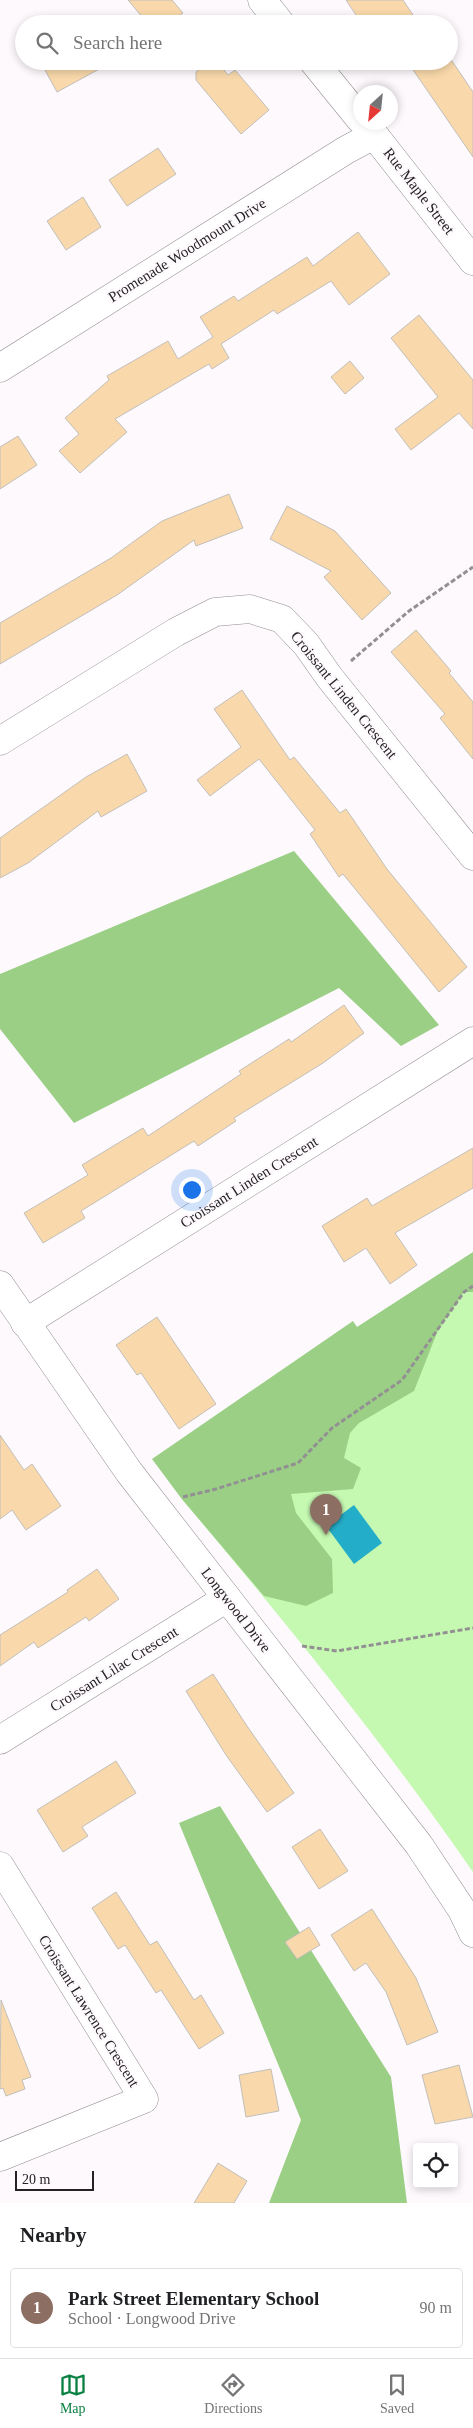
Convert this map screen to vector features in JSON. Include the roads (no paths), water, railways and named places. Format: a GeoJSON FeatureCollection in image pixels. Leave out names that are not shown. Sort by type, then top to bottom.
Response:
{"type":"FeatureCollection","features":[{"type":"Feature","properties":{"kind":"street"},"geometry":{"type":"LineString","coordinates":[[262,0],[274,15]]}},
{"type":"Feature","properties":{"kind":"street","name":"Rue Maple Street"},"geometry":{"type":"LineString","coordinates":[[320,70],[353,109]]}},
{"type":"Feature","properties":{"kind":"street","name":"Promenade Woodmount Drive"},"geometry":{"type":"LineString","coordinates":[[0,368],[346,150],[362,130]]}},
{"type":"Feature","properties":{"kind":"street","name":"Rue Maple Street"},"geometry":{"type":"LineString","coordinates":[[370,130],[473,261]]}},
{"type":"Feature","properties":{"kind":"street","name":"Croissant Linden Crescent"},"geometry":{"type":"LineString","coordinates":[[0,741],[176,632],[215,612],[250,609],[282,619],[306,644],[330,678],[473,856]]}},
{"type":"Feature","properties":{"kind":"street","name":"Croissant Linden Crescent"},"geometry":{"type":"LineString","coordinates":[[25,1323],[473,1041]]}},
{"type":"Feature","properties":{"kind":"street","name":"Longwood Drive"},"geometry":{"type":"LineString","coordinates":[[0,1285],[129,1472],[419,1845],[462,1910],[473,1933]]}},
{"type":"Feature","properties":{"kind":"street","name":"Croissant Lilac Crescent"},"geometry":{"type":"LineString","coordinates":[[0,1740],[227,1598]]}},
{"type":"Feature","properties":{"kind":"street","name":"Croissant Lawrence Crescent"},"geometry":{"type":"LineString","coordinates":[[0,1866],[144,2099],[0,2157]]}},
{"type":"Feature","properties":{"kind":"water"},"geometry":{"type":"Polygon","coordinates":[[[354,1505],[382,1543],[354,1564],[326,1526],[354,1505]]]}},
{"type":"Feature","properties":{"kind":"place","name":"Park Street Elementary School"},"geometry":{"type":"Point","coordinates":[326,1535]}}]}
